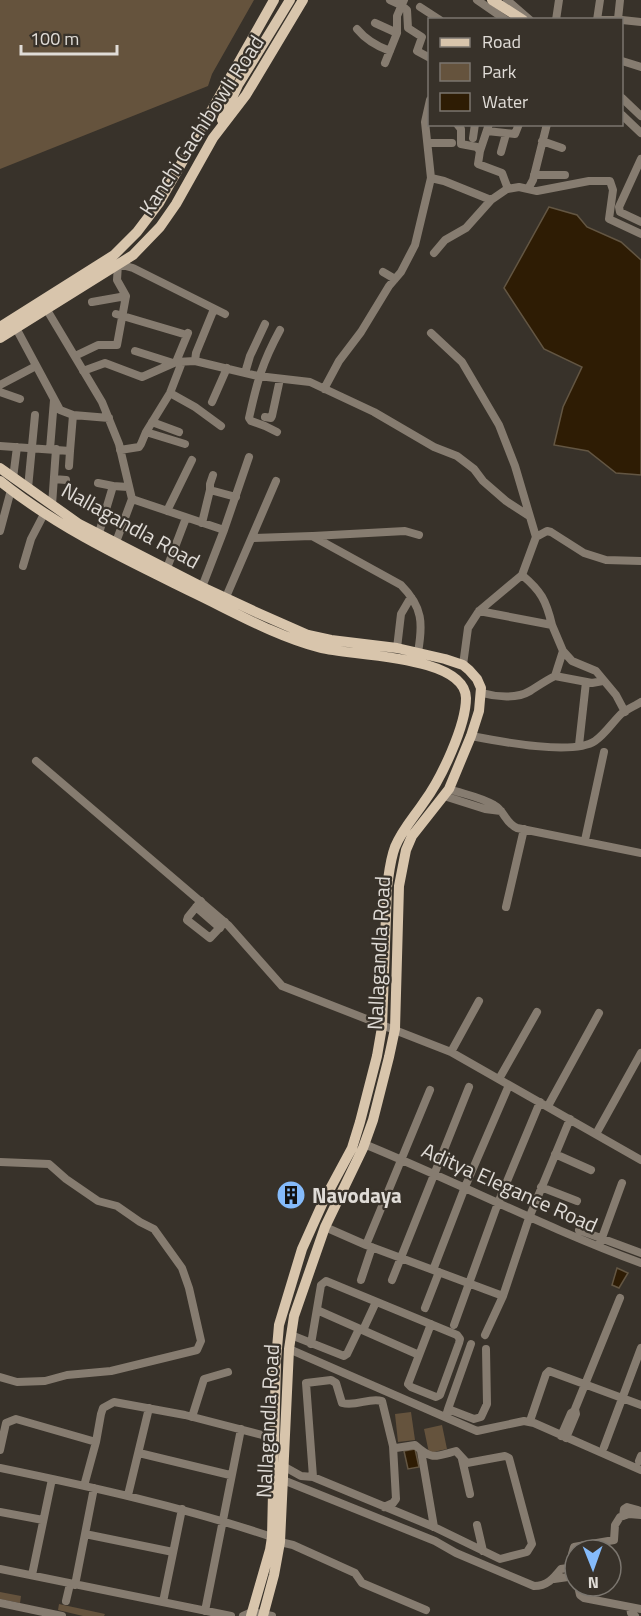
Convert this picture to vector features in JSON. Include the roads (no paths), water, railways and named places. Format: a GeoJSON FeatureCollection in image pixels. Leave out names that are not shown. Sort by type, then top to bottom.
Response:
{"type":"FeatureCollection","features":[{"type":"Feature","properties":{"kind":"main road","name":"Kanchi Gachibowli Road"},"geometry":{"type":"LineString","coordinates":[[0,338],[114,255],[137,232],[159,203],[274,0]]}},
{"type":"Feature","properties":{"kind":"main road"},"geometry":{"type":"LineString","coordinates":[[213,138],[238,85],[290,0]]}},
{"type":"Feature","properties":{"kind":"main road","name":"Kanchi Gachibowli Road"},"geometry":{"type":"LineString","coordinates":[[0,327],[133,255],[166,220],[213,138],[246,95],[303,0]]}},
{"type":"Feature","properties":{"kind":"main road"},"geometry":{"type":"LineString","coordinates":[[492,0],[520,18]]}},
{"type":"Feature","properties":{"kind":"main road","name":"Nallagandla Road"},"geometry":{"type":"LineString","coordinates":[[0,468],[79,524],[202,587],[329,645],[397,648],[464,665]]}},
{"type":"Feature","properties":{"kind":"main road","name":"Nallagandla Road"},"geometry":{"type":"LineString","coordinates":[[0,481],[44,514],[99,546],[242,617],[298,641],[427,664],[459,680],[464,686],[465,709],[458,735],[439,779],[423,804],[413,814],[395,847],[390,866],[382,1027],[370,1085],[352,1148],[324,1200],[302,1249],[279,1325],[274,1438],[276,1540]]}},
{"type":"Feature","properties":{"kind":"main road"},"geometry":{"type":"LineString","coordinates":[[464,665],[477,679],[482,693]]}},
{"type":"Feature","properties":{"kind":"main road","name":"Nallagandla Road"},"geometry":{"type":"LineString","coordinates":[[258,1615],[274,1575],[284,1466],[289,1349],[297,1301],[312,1279],[325,1227],[373,1120],[395,1029],[399,886],[406,850],[412,836],[446,792],[471,736],[482,693]]}},
{"type":"Feature","properties":{"kind":"street"},"geometry":{"type":"LineString","coordinates":[[390,0],[403,2]]}},
{"type":"Feature","properties":{"kind":"street"},"geometry":{"type":"LineString","coordinates":[[477,0],[493,16]]}},
{"type":"Feature","properties":{"kind":"street"},"geometry":{"type":"LineString","coordinates":[[556,18],[559,0]]}},
{"type":"Feature","properties":{"kind":"street"},"geometry":{"type":"LineString","coordinates":[[597,18],[600,0]]}},
{"type":"Feature","properties":{"kind":"street"},"geometry":{"type":"LineString","coordinates":[[619,18],[620,0]]}},
{"type":"Feature","properties":{"kind":"street"},"geometry":{"type":"LineString","coordinates":[[385,63],[397,33],[397,16],[403,2]]}},
{"type":"Feature","properties":{"kind":"street"},"geometry":{"type":"LineString","coordinates":[[403,2],[408,12],[408,28],[422,37],[417,51],[428,57]]}},
{"type":"Feature","properties":{"kind":"street"},"geometry":{"type":"LineString","coordinates":[[511,2],[528,18]]}},
{"type":"Feature","properties":{"kind":"street"},"geometry":{"type":"LineString","coordinates":[[420,7],[437,18]]}},
{"type":"Feature","properties":{"kind":"street"},"geometry":{"type":"LineString","coordinates":[[623,20],[641,22]]}},
{"type":"Feature","properties":{"kind":"street"},"geometry":{"type":"LineString","coordinates":[[375,23],[397,33]]}},
{"type":"Feature","properties":{"kind":"street"},"geometry":{"type":"LineString","coordinates":[[357,29],[375,46],[390,51]]}},
{"type":"Feature","properties":{"kind":"street"},"geometry":{"type":"LineString","coordinates":[[623,62],[641,67]]}},
{"type":"Feature","properties":{"kind":"street"},"geometry":{"type":"LineString","coordinates":[[623,99],[639,111]]}},
{"type":"Feature","properties":{"kind":"street"},"geometry":{"type":"LineString","coordinates":[[324,389],[339,361],[401,272],[415,245],[431,178],[425,122],[428,106]]}},
{"type":"Feature","properties":{"kind":"street"},"geometry":{"type":"LineString","coordinates":[[623,117],[641,133]]}},
{"type":"Feature","properties":{"kind":"street"},"geometry":{"type":"LineString","coordinates":[[459,126],[461,129],[461,144],[476,146],[480,151]]}},
{"type":"Feature","properties":{"kind":"street"},"geometry":{"type":"LineString","coordinates":[[473,138],[475,126]]}},
{"type":"Feature","properties":{"kind":"street"},"geometry":{"type":"LineString","coordinates":[[508,189],[502,173],[477,162],[488,128],[506,134],[515,134],[518,126]]}},
{"type":"Feature","properties":{"kind":"street"},"geometry":{"type":"LineString","coordinates":[[528,189],[534,175],[546,126]]}},
{"type":"Feature","properties":{"kind":"street"},"geometry":{"type":"LineString","coordinates":[[501,152],[506,134]]}},
{"type":"Feature","properties":{"kind":"street"},"geometry":{"type":"LineString","coordinates":[[542,141],[562,147]]}},
{"type":"Feature","properties":{"kind":"street"},"geometry":{"type":"LineString","coordinates":[[429,143],[452,143]]}},
{"type":"Feature","properties":{"kind":"street"},"geometry":{"type":"LineString","coordinates":[[641,159],[619,207],[620,212],[641,222]]}},
{"type":"Feature","properties":{"kind":"street"},"geometry":{"type":"LineString","coordinates":[[534,175],[565,175]]}},
{"type":"Feature","properties":{"kind":"street"},"geometry":{"type":"LineString","coordinates":[[431,178],[444,181],[491,201]]}},
{"type":"Feature","properties":{"kind":"street"},"geometry":{"type":"LineString","coordinates":[[434,253],[445,240],[466,228],[491,201],[508,189],[519,187],[549,189],[589,181],[610,181],[613,190],[609,219],[641,234]]}},
{"type":"Feature","properties":{"kind":"street"},"geometry":{"type":"LineString","coordinates":[[126,296],[117,280],[118,264],[133,268],[225,314]]}},
{"type":"Feature","properties":{"kind":"street"},"geometry":{"type":"LineString","coordinates":[[383,272],[394,279]]}},
{"type":"Feature","properties":{"kind":"street"},"geometry":{"type":"LineString","coordinates":[[75,356],[98,345],[117,345],[119,314],[126,296]]}},
{"type":"Feature","properties":{"kind":"street"},"geometry":{"type":"LineString","coordinates":[[92,302],[126,296]]}},
{"type":"Feature","properties":{"kind":"street"},"geometry":{"type":"LineString","coordinates":[[43,305],[75,356],[109,418],[120,450],[132,499],[116,542]]}},
{"type":"Feature","properties":{"kind":"street"},"geometry":{"type":"LineString","coordinates":[[195,361],[196,353],[214,309]]}},
{"type":"Feature","properties":{"kind":"street"},"geometry":{"type":"LineString","coordinates":[[119,314],[187,334],[177,362],[170,393],[138,447],[120,450]]}},
{"type":"Feature","properties":{"kind":"street"},"geometry":{"type":"LineString","coordinates":[[245,373],[265,324]]}},
{"type":"Feature","properties":{"kind":"street"},"geometry":{"type":"LineString","coordinates":[[16,328],[60,410],[73,415],[109,418]]}},
{"type":"Feature","properties":{"kind":"street"},"geometry":{"type":"LineString","coordinates":[[277,432],[250,420],[258,376],[280,330]]}},
{"type":"Feature","properties":{"kind":"street"},"geometry":{"type":"LineString","coordinates":[[431,333],[462,362],[499,425],[516,466],[536,537],[522,574],[479,611],[468,628],[464,665]]}},
{"type":"Feature","properties":{"kind":"street"},"geometry":{"type":"LineString","coordinates":[[135,351],[177,362],[195,361],[258,376],[301,379],[374,412],[434,447],[457,456],[474,469],[491,488],[529,516]]}},
{"type":"Feature","properties":{"kind":"street"},"geometry":{"type":"LineString","coordinates":[[83,371],[105,363],[142,377],[177,362]]}},
{"type":"Feature","properties":{"kind":"street"},"geometry":{"type":"LineString","coordinates":[[0,385],[36,366]]}},
{"type":"Feature","properties":{"kind":"street"},"geometry":{"type":"LineString","coordinates":[[212,402],[227,368]]}},
{"type":"Feature","properties":{"kind":"street"},"geometry":{"type":"LineString","coordinates":[[265,417],[272,417],[280,379]]}},
{"type":"Feature","properties":{"kind":"street"},"geometry":{"type":"LineString","coordinates":[[0,392],[20,399]]}},
{"type":"Feature","properties":{"kind":"street"},"geometry":{"type":"LineString","coordinates":[[170,393],[195,407],[221,426]]}},
{"type":"Feature","properties":{"kind":"street"},"geometry":{"type":"LineString","coordinates":[[52,505],[54,400]]}},
{"type":"Feature","properties":{"kind":"street"},"geometry":{"type":"LineString","coordinates":[[28,488],[35,415]]}},
{"type":"Feature","properties":{"kind":"street"},"geometry":{"type":"LineString","coordinates":[[69,466],[73,415]]}},
{"type":"Feature","properties":{"kind":"street"},"geometry":{"type":"LineString","coordinates":[[152,422],[179,432]]}},
{"type":"Feature","properties":{"kind":"street"},"geometry":{"type":"LineString","coordinates":[[146,432],[185,444]]}},
{"type":"Feature","properties":{"kind":"street"},"geometry":{"type":"LineString","coordinates":[[0,446],[70,451]]}},
{"type":"Feature","properties":{"kind":"street"},"geometry":{"type":"LineString","coordinates":[[13,478],[17,447]]}},
{"type":"Feature","properties":{"kind":"street"},"geometry":{"type":"LineString","coordinates":[[202,587],[249,457]]}},
{"type":"Feature","properties":{"kind":"street"},"geometry":{"type":"LineString","coordinates":[[167,511],[192,460]]}},
{"type":"Feature","properties":{"kind":"street"},"geometry":{"type":"LineString","coordinates":[[202,523],[213,474]]}},
{"type":"Feature","properties":{"kind":"street"},"geometry":{"type":"LineString","coordinates":[[54,479],[66,480]]}},
{"type":"Feature","properties":{"kind":"street"},"geometry":{"type":"LineString","coordinates":[[226,597],[276,481]]}},
{"type":"Feature","properties":{"kind":"street"},"geometry":{"type":"LineString","coordinates":[[98,483],[128,487]]}},
{"type":"Feature","properties":{"kind":"street"},"geometry":{"type":"LineString","coordinates":[[99,533],[113,486]]}},
{"type":"Feature","properties":{"kind":"street"},"geometry":{"type":"LineString","coordinates":[[0,531],[11,490]]}},
{"type":"Feature","properties":{"kind":"street"},"geometry":{"type":"LineString","coordinates":[[210,490],[236,497]]}},
{"type":"Feature","properties":{"kind":"street"},"geometry":{"type":"LineString","coordinates":[[132,499],[224,530]]}},
{"type":"Feature","properties":{"kind":"street"},"geometry":{"type":"LineString","coordinates":[[23,566],[31,539],[44,514]]}},
{"type":"Feature","properties":{"kind":"street"},"geometry":{"type":"LineString","coordinates":[[166,568],[186,518]]}},
{"type":"Feature","properties":{"kind":"street"},"geometry":{"type":"LineString","coordinates":[[253,538],[395,531],[419,535]]}},
{"type":"Feature","properties":{"kind":"street"},"geometry":{"type":"LineString","coordinates":[[536,537],[547,531],[584,553],[606,560],[641,561]]}},
{"type":"Feature","properties":{"kind":"street"},"geometry":{"type":"LineString","coordinates":[[312,536],[401,585],[411,597],[420,617],[422,628],[418,652]]}},
{"type":"Feature","properties":{"kind":"street"},"geometry":{"type":"LineString","coordinates":[[522,574],[539,590],[546,602],[552,625],[563,651],[572,661],[596,671],[616,695],[625,712]]}},
{"type":"Feature","properties":{"kind":"street"},"geometry":{"type":"LineString","coordinates":[[397,648],[401,614],[411,597]]}},
{"type":"Feature","properties":{"kind":"street"},"geometry":{"type":"LineString","coordinates":[[479,611],[552,625]]}},
{"type":"Feature","properties":{"kind":"street"},"geometry":{"type":"LineString","coordinates":[[555,676],[563,651]]}},
{"type":"Feature","properties":{"kind":"street"},"geometry":{"type":"LineString","coordinates":[[482,693],[507,696],[528,693],[540,683],[555,676],[586,682],[603,681]]}},
{"type":"Feature","properties":{"kind":"street"},"geometry":{"type":"LineString","coordinates":[[579,745],[586,682]]}},
{"type":"Feature","properties":{"kind":"street"},"geometry":{"type":"LineString","coordinates":[[471,736],[532,749],[594,742],[625,712],[641,702]]}},
{"type":"Feature","properties":{"kind":"street"},"geometry":{"type":"LineString","coordinates":[[585,840],[604,752]]}},
{"type":"Feature","properties":{"kind":"street"},"geometry":{"type":"LineString","coordinates":[[36,761],[222,925],[282,986],[382,1027],[395,1029],[451,1052],[641,1160]]}},
{"type":"Feature","properties":{"kind":"street"},"geometry":{"type":"LineString","coordinates":[[446,792],[493,804],[501,811],[507,822],[517,828],[641,852]]}},
{"type":"Feature","properties":{"kind":"street"},"geometry":{"type":"LineString","coordinates":[[506,907],[524,829]]}},
{"type":"Feature","properties":{"kind":"street"},"geometry":{"type":"LineString","coordinates":[[198,904],[187,918],[194,926],[210,938],[222,925]]}},
{"type":"Feature","properties":{"kind":"street"},"geometry":{"type":"LineString","coordinates":[[451,1052],[479,1001]]}},
{"type":"Feature","properties":{"kind":"street"},"geometry":{"type":"LineString","coordinates":[[500,1079],[537,1012]]}},
{"type":"Feature","properties":{"kind":"street"},"geometry":{"type":"LineString","coordinates":[[454,1325],[498,1203],[544,1104],[599,1013]]}},
{"type":"Feature","properties":{"kind":"street"},"geometry":{"type":"LineString","coordinates":[[596,1134],[641,1053]]}},
{"type":"Feature","properties":{"kind":"street"},"geometry":{"type":"LineString","coordinates":[[424,1308],[465,1187],[509,1084]]}},
{"type":"Feature","properties":{"kind":"street"},"geometry":{"type":"LineString","coordinates":[[392,1280],[469,1087]]}},
{"type":"Feature","properties":{"kind":"street"},"geometry":{"type":"LineString","coordinates":[[361,1280],[369,1246],[430,1090]]}},
{"type":"Feature","properties":{"kind":"street"},"geometry":{"type":"LineString","coordinates":[[485,1335],[503,1296],[529,1218],[570,1119]]}},
{"type":"Feature","properties":{"kind":"street","name":"Aditya Elegance Road"},"geometry":{"type":"LineString","coordinates":[[364,1144],[465,1187],[529,1218],[602,1243],[641,1263]]}},
{"type":"Feature","properties":{"kind":"street"},"geometry":{"type":"LineString","coordinates":[[555,1154],[591,1170]]}},
{"type":"Feature","properties":{"kind":"street"},"geometry":{"type":"LineString","coordinates":[[0,1162],[49,1164],[98,1201],[117,1206],[154,1229],[182,1268],[197,1317],[201,1341],[197,1350],[111,1371],[36,1382],[17,1382],[0,1377]]}},
{"type":"Feature","properties":{"kind":"street"},"geometry":{"type":"LineString","coordinates":[[602,1243],[622,1183]]}},
{"type":"Feature","properties":{"kind":"street"},"geometry":{"type":"LineString","coordinates":[[541,1187],[577,1201]]}},
{"type":"Feature","properties":{"kind":"street"},"geometry":{"type":"LineString","coordinates":[[325,1227],[369,1246],[503,1296]]}},
{"type":"Feature","properties":{"kind":"street"},"geometry":{"type":"LineString","coordinates":[[579,1230],[602,1243],[641,1253]]}},
{"type":"Feature","properties":{"kind":"street"},"geometry":{"type":"LineString","coordinates":[[311,1344],[321,1285],[324,1282],[431,1324],[457,1335],[460,1339],[439,1396],[409,1385],[431,1324]]}},
{"type":"Feature","properties":{"kind":"street"},"geometry":{"type":"LineString","coordinates":[[564,1437],[576,1414],[575,1409],[620,1298]]}},
{"type":"Feature","properties":{"kind":"street"},"geometry":{"type":"LineString","coordinates":[[291,1335],[345,1356],[375,1302]]}},
{"type":"Feature","properties":{"kind":"street"},"geometry":{"type":"LineString","coordinates":[[317,1310],[419,1355]]}},
{"type":"Feature","properties":{"kind":"street"},"geometry":{"type":"LineString","coordinates":[[447,1413],[471,1344]]}},
{"type":"Feature","properties":{"kind":"street"},"geometry":{"type":"LineString","coordinates":[[604,1447],[641,1348]]}},
{"type":"Feature","properties":{"kind":"street"},"geometry":{"type":"LineString","coordinates":[[289,1349],[447,1413],[477,1431],[524,1421],[534,1423],[641,1470]]}},
{"type":"Feature","properties":{"kind":"street"},"geometry":{"type":"LineString","coordinates":[[447,1413],[474,1419],[481,1417],[487,1404],[486,1349]]}},
{"type":"Feature","properties":{"kind":"street"},"geometry":{"type":"LineString","coordinates":[[531,1418],[548,1371],[641,1405]]}},
{"type":"Feature","properties":{"kind":"street"},"geometry":{"type":"LineString","coordinates":[[192,1417],[204,1379],[228,1372]]}},
{"type":"Feature","properties":{"kind":"street"},"geometry":{"type":"LineString","coordinates":[[313,1477],[306,1383],[331,1380],[336,1383],[342,1403],[351,1405],[377,1399],[382,1401],[393,1446],[396,1499],[393,1503],[384,1506]]}},
{"type":"Feature","properties":{"kind":"street"},"geometry":{"type":"LineString","coordinates":[[84,1486],[96,1442],[100,1414],[103,1408],[114,1402],[192,1417],[274,1438]]}},
{"type":"Feature","properties":{"kind":"street"},"geometry":{"type":"LineString","coordinates":[[128,1495],[140,1453],[149,1408]]}},
{"type":"Feature","properties":{"kind":"street"},"geometry":{"type":"LineString","coordinates":[[0,1418],[16,1419],[96,1442]]}},
{"type":"Feature","properties":{"kind":"street"},"geometry":{"type":"LineString","coordinates":[[0,1450],[6,1423],[10,1420]]}},
{"type":"Feature","properties":{"kind":"street"},"geometry":{"type":"LineString","coordinates":[[205,1611],[230,1475],[241,1429]]}},
{"type":"Feature","properties":{"kind":"street"},"geometry":{"type":"LineString","coordinates":[[284,1466],[301,1476],[313,1477],[434,1527],[500,1559],[527,1552],[532,1544],[509,1458],[505,1456],[467,1463],[456,1451],[433,1458],[415,1445],[396,1448],[393,1446]]}},
{"type":"Feature","properties":{"kind":"street"},"geometry":{"type":"LineString","coordinates":[[421,1450],[434,1527]]}},
{"type":"Feature","properties":{"kind":"street"},"geometry":{"type":"LineString","coordinates":[[140,1453],[230,1475]]}},
{"type":"Feature","properties":{"kind":"street"},"geometry":{"type":"LineString","coordinates":[[462,1457],[470,1494]]}},
{"type":"Feature","properties":{"kind":"street"},"geometry":{"type":"LineString","coordinates":[[0,1468],[128,1495],[222,1521],[276,1540],[355,1573],[362,1583],[426,1610]]}},
{"type":"Feature","properties":{"kind":"street"},"geometry":{"type":"LineString","coordinates":[[32,1575],[51,1479]]}},
{"type":"Feature","properties":{"kind":"street"},"geometry":{"type":"LineString","coordinates":[[283,1480],[435,1541],[456,1553],[534,1586],[542,1586],[554,1579],[561,1569],[563,1570]]}},
{"type":"Feature","properties":{"kind":"street"},"geometry":{"type":"LineString","coordinates":[[66,1601],[85,1534],[94,1488]]}},
{"type":"Feature","properties":{"kind":"street"},"geometry":{"type":"LineString","coordinates":[[163,1602],[182,1509]]}},
{"type":"Feature","properties":{"kind":"street"},"geometry":{"type":"LineString","coordinates":[[0,1512],[43,1520]]}},
{"type":"Feature","properties":{"kind":"street"},"geometry":{"type":"LineString","coordinates":[[614,1538],[617,1520],[623,1516],[640,1512]]}},
{"type":"Feature","properties":{"kind":"street"},"geometry":{"type":"LineString","coordinates":[[477,1525],[483,1551]]}},
{"type":"Feature","properties":{"kind":"street"},"geometry":{"type":"LineString","coordinates":[[85,1534],[173,1552]]}},
{"type":"Feature","properties":{"kind":"street"},"geometry":{"type":"LineString","coordinates":[[0,1569],[231,1616]]}},
{"type":"Feature","properties":{"kind":"street"},"geometry":{"type":"LineString","coordinates":[[584,1598],[641,1609]]}},
{"type":"Feature","properties":{"kind":"street"},"geometry":{"type":"LineString","coordinates":[[0,1603],[56,1615]]}},
{"type":"Feature","properties":{"kind":"street"},"geometry":{"type":"LineString","coordinates":[[10,1605],[10,1616]]}},
{"type":"Feature","properties":{"kind":"street"},"geometry":{"type":"LineString","coordinates":[[630,1607],[631,1613],[635,1616]]}},
{"type":"Feature","properties":{"kind":"water"},"geometry":{"type":"Polygon","coordinates":[[[549,207],[577,215],[587,227],[621,242],[641,260],[641,475],[616,473],[588,451],[554,445],[563,407],[582,367],[544,349],[504,288],[549,207]]]}},
{"type":"Feature","properties":{"kind":"water"},"geometry":{"type":"Polygon","coordinates":[[[617,1268],[628,1273],[619,1288],[612,1285],[617,1268]]]}},
{"type":"Feature","properties":{"kind":"water"},"geometry":{"type":"Polygon","coordinates":[[[415,1449],[419,1467],[408,1469],[404,1451],[415,1449]]]}},
{"type":"Feature","properties":{"kind":"place","name":"Navodaya"},"geometry":{"type":"Point","coordinates":[291,1195]}}]}
